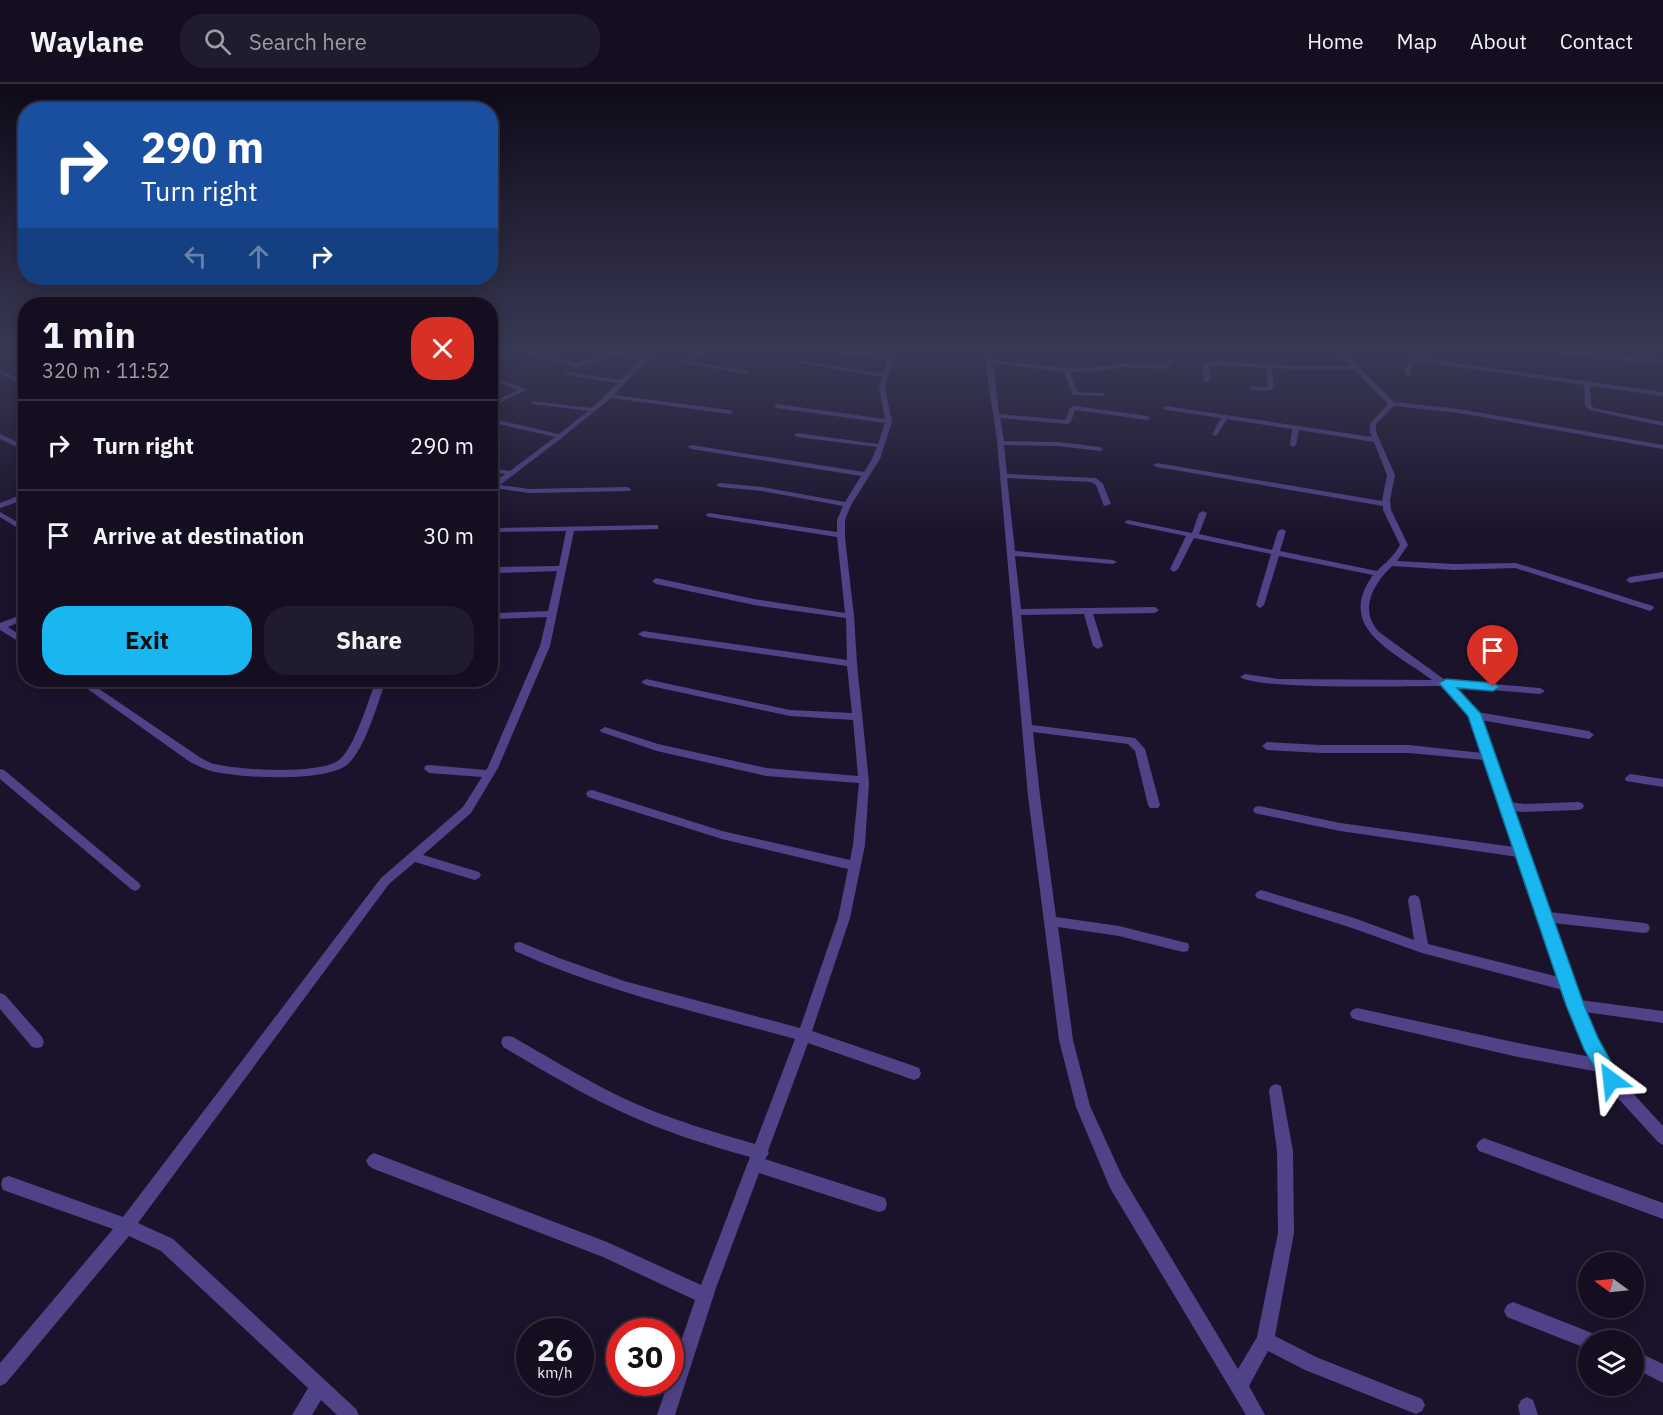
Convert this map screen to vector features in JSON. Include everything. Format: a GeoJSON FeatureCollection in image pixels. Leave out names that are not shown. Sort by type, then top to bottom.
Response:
{"type":"FeatureCollection","features":[{"type":"Feature","properties":{"kind":"street"},"geometry":{"type":"LineString","coordinates":[[498,484],[593,411]]}},
{"type":"Feature","properties":{"kind":"street"},"geometry":{"type":"LineString","coordinates":[[723,411],[730,412]]}},
{"type":"Feature","properties":{"kind":"street"},"geometry":{"type":"LineString","coordinates":[[813,411],[889,422]]}},
{"type":"Feature","properties":{"kind":"street"},"geometry":{"type":"LineString","coordinates":[[666,1415],[705,1296],[804,1035],[844,918],[859,845],[864,780],[841,520],[847,505],[867,475],[881,446],[889,422],[886,411]]}},
{"type":"Feature","properties":{"kind":"street"},"geometry":{"type":"LineString","coordinates":[[995,411],[1027,728],[1050,921],[1066,1040],[1083,1107],[1116,1182],[1256,1415]]}},
{"type":"Feature","properties":{"kind":"street"},"geometry":{"type":"LineString","coordinates":[[996,416],[1068,422],[1071,411]]}},
{"type":"Feature","properties":{"kind":"street"},"geometry":{"type":"LineString","coordinates":[[1097,411],[1147,418]]}},
{"type":"Feature","properties":{"kind":"street"},"geometry":{"type":"LineString","coordinates":[[1186,411],[1375,440]]}},
{"type":"Feature","properties":{"kind":"street"},"geometry":{"type":"LineString","coordinates":[[1385,411],[1373,424],[1375,440],[1391,475],[1387,504],[1404,545],[1401,552],[1378,574],[1368,589],[1364,607],[1369,625],[1381,638],[1446,683],[1474,714],[1575,1005],[1591,1043],[1611,1080],[1663,1137]]}},
{"type":"Feature","properties":{"kind":"street"},"geometry":{"type":"LineString","coordinates":[[1454,411],[1663,447]]}},
{"type":"Feature","properties":{"kind":"street"},"geometry":{"type":"LineString","coordinates":[[1602,411],[1663,424]]}},
{"type":"Feature","properties":{"kind":"street"},"geometry":{"type":"LineString","coordinates":[[1215,434],[1225,417]]}},
{"type":"Feature","properties":{"kind":"street"},"geometry":{"type":"LineString","coordinates":[[498,422],[561,436]]}},
{"type":"Feature","properties":{"kind":"street"},"geometry":{"type":"LineString","coordinates":[[1293,445],[1296,428]]}},
{"type":"Feature","properties":{"kind":"street"},"geometry":{"type":"LineString","coordinates":[[0,435],[18,445]]}},
{"type":"Feature","properties":{"kind":"street"},"geometry":{"type":"LineString","coordinates":[[797,435],[881,446]]}},
{"type":"Feature","properties":{"kind":"street"},"geometry":{"type":"LineString","coordinates":[[1000,443],[1058,444],[1100,449]]}},
{"type":"Feature","properties":{"kind":"street"},"geometry":{"type":"LineString","coordinates":[[691,447],[867,475]]}},
{"type":"Feature","properties":{"kind":"street"},"geometry":{"type":"LineString","coordinates":[[1157,465],[1387,504]]}},
{"type":"Feature","properties":{"kind":"street"},"geometry":{"type":"LineString","coordinates":[[498,471],[512,473]]}},
{"type":"Feature","properties":{"kind":"street"},"geometry":{"type":"LineString","coordinates":[[1003,476],[1093,480],[1099,484],[1107,504]]}},
{"type":"Feature","properties":{"kind":"street"},"geometry":{"type":"LineString","coordinates":[[720,485],[762,489],[847,505]]}},
{"type":"Feature","properties":{"kind":"street"},"geometry":{"type":"LineString","coordinates":[[498,488],[529,491],[627,489]]}},
{"type":"Feature","properties":{"kind":"street"},"geometry":{"type":"LineString","coordinates":[[0,506],[18,499]]}},
{"type":"Feature","properties":{"kind":"street"},"geometry":{"type":"LineString","coordinates":[[1174,569],[1203,513]]}},
{"type":"Feature","properties":{"kind":"street"},"geometry":{"type":"LineString","coordinates":[[0,514],[18,526]]}},
{"type":"Feature","properties":{"kind":"street"},"geometry":{"type":"LineString","coordinates":[[709,514],[841,535]]}},
{"type":"Feature","properties":{"kind":"street"},"geometry":{"type":"LineString","coordinates":[[1128,522],[1378,574]]}},
{"type":"Feature","properties":{"kind":"street"},"geometry":{"type":"LineString","coordinates":[[498,530],[655,527]]}},
{"type":"Feature","properties":{"kind":"street"},"geometry":{"type":"LineString","coordinates":[[0,1377],[126,1226],[385,881],[467,810],[490,774],[545,646],[571,528]]}},
{"type":"Feature","properties":{"kind":"street"},"geometry":{"type":"LineString","coordinates":[[1260,605],[1282,531]]}},
{"type":"Feature","properties":{"kind":"street"},"geometry":{"type":"LineString","coordinates":[[1010,553],[1113,562]]}},
{"type":"Feature","properties":{"kind":"street"},"geometry":{"type":"LineString","coordinates":[[1388,563],[1454,567],[1516,565],[1650,608]]}},
{"type":"Feature","properties":{"kind":"street"},"geometry":{"type":"LineString","coordinates":[[500,570],[562,568]]}},
{"type":"Feature","properties":{"kind":"street"},"geometry":{"type":"LineString","coordinates":[[1630,580],[1663,575]]}},
{"type":"Feature","properties":{"kind":"street"},"geometry":{"type":"LineString","coordinates":[[656,581],[754,602],[850,616]]}},
{"type":"Feature","properties":{"kind":"street"},"geometry":{"type":"LineString","coordinates":[[1016,612],[1155,610]]}},
{"type":"Feature","properties":{"kind":"street"},"geometry":{"type":"LineString","coordinates":[[1088,611],[1098,646]]}},
{"type":"Feature","properties":{"kind":"street"},"geometry":{"type":"LineString","coordinates":[[498,616],[552,614]]}},
{"type":"Feature","properties":{"kind":"street"},"geometry":{"type":"LineString","coordinates":[[0,627],[18,619]]}},
{"type":"Feature","properties":{"kind":"street"},"geometry":{"type":"LineString","coordinates":[[0,627],[18,638]]}},
{"type":"Feature","properties":{"kind":"street"},"geometry":{"type":"LineString","coordinates":[[643,633],[704,644],[852,664]]}},
{"type":"Feature","properties":{"kind":"street"},"geometry":{"type":"LineString","coordinates":[[1245,677],[1278,682],[1446,683],[1540,691]]}},
{"type":"Feature","properties":{"kind":"street"},"geometry":{"type":"LineString","coordinates":[[646,682],[790,713],[857,717]]}},
{"type":"Feature","properties":{"kind":"street"},"geometry":{"type":"LineString","coordinates":[[90,687],[194,759],[213,768],[284,773],[317,771],[342,763],[349,757],[378,687]]}},
{"type":"Feature","properties":{"kind":"street"},"geometry":{"type":"LineString","coordinates":[[1474,714],[1588,735]]}},
{"type":"Feature","properties":{"kind":"street"},"geometry":{"type":"LineString","coordinates":[[1027,728],[1131,741],[1140,749],[1154,805]]}},
{"type":"Feature","properties":{"kind":"street"},"geometry":{"type":"LineString","coordinates":[[604,730],[657,747],[766,772],[864,780]]}},
{"type":"Feature","properties":{"kind":"street"},"geometry":{"type":"LineString","coordinates":[[1267,746],[1321,749],[1409,749],[1490,757]]}},
{"type":"Feature","properties":{"kind":"street"},"geometry":{"type":"LineString","coordinates":[[429,770],[490,774]]}},
{"type":"Feature","properties":{"kind":"street"},"geometry":{"type":"LineString","coordinates":[[0,773],[135,886]]}},
{"type":"Feature","properties":{"kind":"street"},"geometry":{"type":"LineString","coordinates":[[1630,778],[1663,783]]}},
{"type":"Feature","properties":{"kind":"street"},"geometry":{"type":"LineString","coordinates":[[592,794],[722,835],[855,866]]}},
{"type":"Feature","properties":{"kind":"street"},"geometry":{"type":"LineString","coordinates":[[1506,806],[1524,808],[1578,806]]}},
{"type":"Feature","properties":{"kind":"street"},"geometry":{"type":"LineString","coordinates":[[1259,810],[1363,831],[1522,853]]}},
{"type":"Feature","properties":{"kind":"street"},"geometry":{"type":"LineString","coordinates":[[412,856],[475,875]]}},
{"type":"Feature","properties":{"kind":"street"},"geometry":{"type":"LineString","coordinates":[[1261,895],[1354,923],[1422,948],[1568,985]]}},
{"type":"Feature","properties":{"kind":"street"},"geometry":{"type":"LineString","coordinates":[[1414,900],[1422,948]]}},
{"type":"Feature","properties":{"kind":"street"},"geometry":{"type":"LineString","coordinates":[[1545,917],[1644,928]]}},
{"type":"Feature","properties":{"kind":"street"},"geometry":{"type":"LineString","coordinates":[[1050,921],[1119,931],[1183,946]]}},
{"type":"Feature","properties":{"kind":"street"},"geometry":{"type":"LineString","coordinates":[[520,947],[560,967],[598,980],[650,996],[804,1035],[914,1073]]}},
{"type":"Feature","properties":{"kind":"street"},"geometry":{"type":"LineString","coordinates":[[0,999],[37,1042]]}},
{"type":"Feature","properties":{"kind":"street"},"geometry":{"type":"LineString","coordinates":[[1575,1005],[1663,1017]]}},
{"type":"Feature","properties":{"kind":"street"},"geometry":{"type":"LineString","coordinates":[[1357,1014],[1518,1050],[1603,1066]]}},
{"type":"Feature","properties":{"kind":"street"},"geometry":{"type":"LineString","coordinates":[[508,1042],[587,1087],[645,1115],[879,1204]]}},
{"type":"Feature","properties":{"kind":"street"},"geometry":{"type":"LineString","coordinates":[[1238,1387],[1265,1340],[1286,1233],[1285,1151],[1276,1091]]}},
{"type":"Feature","properties":{"kind":"street"},"geometry":{"type":"LineString","coordinates":[[1484,1146],[1663,1211]]}},
{"type":"Feature","properties":{"kind":"street"},"geometry":{"type":"LineString","coordinates":[[374,1161],[607,1250],[705,1296]]}},
{"type":"Feature","properties":{"kind":"street"},"geometry":{"type":"LineString","coordinates":[[9,1184],[126,1226],[167,1245],[350,1415]]}},
{"type":"Feature","properties":{"kind":"street"},"geometry":{"type":"LineString","coordinates":[[1513,1311],[1578,1336]]}},
{"type":"Feature","properties":{"kind":"street"},"geometry":{"type":"LineString","coordinates":[[1265,1340],[1311,1364],[1416,1404]]}},
{"type":"Feature","properties":{"kind":"street"},"geometry":{"type":"LineString","coordinates":[[1644,1364],[1663,1374]]}},
{"type":"Feature","properties":{"kind":"street"},"geometry":{"type":"LineString","coordinates":[[301,1415],[319,1387]]}},
{"type":"Feature","properties":{"kind":"route"},"geometry":{"type":"LineString","coordinates":[[1493,687],[1446,683],[1474,714],[1575,1005],[1591,1043],[1611,1080]]}}]}
